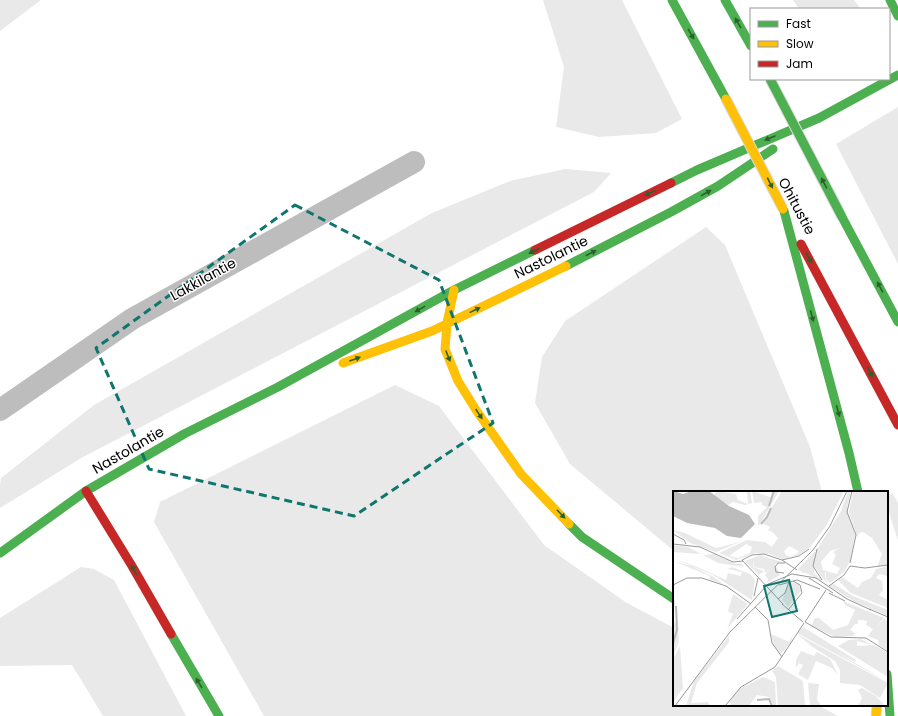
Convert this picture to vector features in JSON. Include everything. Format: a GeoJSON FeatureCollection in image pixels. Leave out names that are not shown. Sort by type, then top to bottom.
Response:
{"type":"FeatureCollection","features":[{"type":"Feature","properties":{"kind":"main road","name":"Ohitustie"},"geometry":{"type":"LineString","coordinates":[[672,0],[898,424]]}},
{"type":"Feature","properties":{"kind":"main road"},"geometry":{"type":"LineString","coordinates":[[725,0],[750,44]]}},
{"type":"Feature","properties":{"kind":"main road"},"geometry":{"type":"LineString","coordinates":[[890,0],[898,16]]}},
{"type":"Feature","properties":{"kind":"main road"},"geometry":{"type":"LineString","coordinates":[[771,80],[898,322]]}},
{"type":"Feature","properties":{"kind":"main road","name":"Nastolantie"},"geometry":{"type":"LineString","coordinates":[[0,553],[86,491],[184,434],[278,387],[454,290],[698,170],[819,118],[889,80]]}},
{"type":"Feature","properties":{"kind":"main road","name":"Nastolantie"},"geometry":{"type":"LineString","coordinates":[[278,387],[405,341],[447,323],[564,267],[718,186],[819,118]]}},
{"type":"Feature","properties":{"kind":"main road"},"geometry":{"type":"LineString","coordinates":[[783,210],[850,453],[858,491]]}},
{"type":"Feature","properties":{"kind":"main road"},"geometry":{"type":"LineString","coordinates":[[454,290],[447,323],[445,349],[458,381],[476,410],[521,474],[582,537],[673,598]]}},
{"type":"Feature","properties":{"kind":"main road"},"geometry":{"type":"LineString","coordinates":[[86,491],[132,566],[219,716]]}},
{"type":"Feature","properties":{"kind":"main road"},"geometry":{"type":"LineString","coordinates":[[888,688],[890,716]]}},
{"type":"Feature","properties":{"kind":"main road"},"geometry":{"type":"LineString","coordinates":[[874,710],[882,716]]}},
{"type":"Feature","properties":{"kind":"street","name":"Lakkilantie"},"geometry":{"type":"LineString","coordinates":[[0,410],[132,319],[414,162]]}},
{"type":"Feature","properties":{"kind":"highlighted area"},"geometry":{"type":"Polygon","coordinates":[[[295,205],[439,280],[493,423],[354,516],[149,469],[96,348],[295,205]]]}},
{"type":"Feature","properties":{"kind":"shaded area"},"geometry":{"type":"Polygon","coordinates":[[[0,0],[41,0],[0,31],[0,0]]]}},
{"type":"Feature","properties":{"kind":"shaded area"},"geometry":{"type":"Polygon","coordinates":[[[543,0],[622,0],[682,119],[656,133],[599,137],[556,127],[564,67],[543,0]]]}},
{"type":"Feature","properties":{"kind":"shaded area"},"geometry":{"type":"Polygon","coordinates":[[[793,0],[854,0],[860,8],[798,8],[793,0]]]}},
{"type":"Feature","properties":{"kind":"shaded area"},"geometry":{"type":"Polygon","coordinates":[[[898,107],[898,264],[836,144],[898,107]]]}},
{"type":"Feature","properties":{"kind":"shaded area"},"geometry":{"type":"Polygon","coordinates":[[[565,169],[611,173],[594,192],[83,457],[0,508],[1,478],[94,405],[432,213],[510,181],[565,169]]]}},
{"type":"Feature","properties":{"kind":"shaded area"},"geometry":{"type":"Polygon","coordinates":[[[706,227],[725,245],[810,447],[822,491],[673,491],[673,550],[570,464],[535,403],[542,357],[565,321],[706,227]]]}},
{"type":"Feature","properties":{"kind":"shaded area"},"geometry":{"type":"Polygon","coordinates":[[[395,385],[439,406],[544,545],[627,603],[673,627],[673,706],[820,706],[838,716],[264,716],[154,522],[160,502],[395,385]]]}},
{"type":"Feature","properties":{"kind":"shaded area"},"geometry":{"type":"Polygon","coordinates":[[[888,494],[893,494],[898,503],[898,541],[888,509],[888,494]]]}},
{"type":"Feature","properties":{"kind":"shaded area"},"geometry":{"type":"Polygon","coordinates":[[[81,567],[94,569],[114,580],[186,716],[103,716],[72,665],[0,666],[0,618],[81,567]]]}},
{"type":"Feature","properties":{"kind":"traffic: fast"},"geometry":{"type":"LineString","coordinates":[[672,0],[726,99]]}},
{"type":"Feature","properties":{"kind":"traffic: fast"},"geometry":{"type":"LineString","coordinates":[[725,0],[750,44]]}},
{"type":"Feature","properties":{"kind":"traffic: fast"},"geometry":{"type":"LineString","coordinates":[[890,0],[898,16]]}},
{"type":"Feature","properties":{"kind":"traffic: fast"},"geometry":{"type":"LineString","coordinates":[[890,79],[898,75]]}},
{"type":"Feature","properties":{"kind":"traffic: fast"},"geometry":{"type":"LineString","coordinates":[[771,80],[842,217]]}},
{"type":"Feature","properties":{"kind":"traffic: fast"},"geometry":{"type":"LineString","coordinates":[[671,183],[697,170],[819,118],[889,80]]}},
{"type":"Feature","properties":{"kind":"traffic: fast"},"geometry":{"type":"LineString","coordinates":[[566,266],[718,186],[773,149]]}},
{"type":"Feature","properties":{"kind":"traffic: fast"},"geometry":{"type":"LineString","coordinates":[[784,211],[849,453],[858,491]]}},
{"type":"Feature","properties":{"kind":"traffic: fast"},"geometry":{"type":"LineString","coordinates":[[842,217],[898,322]]}},
{"type":"Feature","properties":{"kind":"traffic: fast"},"geometry":{"type":"LineString","coordinates":[[86,491],[184,434],[278,387],[454,290],[535,250]]}},
{"type":"Feature","properties":{"kind":"traffic: fast"},"geometry":{"type":"LineString","coordinates":[[0,553],[86,491]]}},
{"type":"Feature","properties":{"kind":"traffic: fast"},"geometry":{"type":"LineString","coordinates":[[569,524],[582,537],[673,598]]}},
{"type":"Feature","properties":{"kind":"traffic: fast"},"geometry":{"type":"LineString","coordinates":[[171,634],[219,716]]}},
{"type":"Feature","properties":{"kind":"traffic: fast"},"geometry":{"type":"LineString","coordinates":[[888,688],[890,716]]}},
{"type":"Feature","properties":{"kind":"traffic: slow"},"geometry":{"type":"LineString","coordinates":[[726,99],[783,209]]}},
{"type":"Feature","properties":{"kind":"traffic: slow"},"geometry":{"type":"LineString","coordinates":[[343,363],[432,331],[566,266]]}},
{"type":"Feature","properties":{"kind":"traffic: slow"},"geometry":{"type":"LineString","coordinates":[[454,290],[447,323],[445,349],[458,381],[476,410],[521,474],[569,524]]}},
{"type":"Feature","properties":{"kind":"traffic: slow"},"geometry":{"type":"LineString","coordinates":[[876,716],[877,706]]}},
{"type":"Feature","properties":{"kind":"traffic: jam"},"geometry":{"type":"LineString","coordinates":[[535,250],[671,183]]}},
{"type":"Feature","properties":{"kind":"traffic: jam"},"geometry":{"type":"LineString","coordinates":[[801,244],[898,425]]}},
{"type":"Feature","properties":{"kind":"traffic: jam"},"geometry":{"type":"LineString","coordinates":[[86,491],[132,566],[171,634]]}}]}
